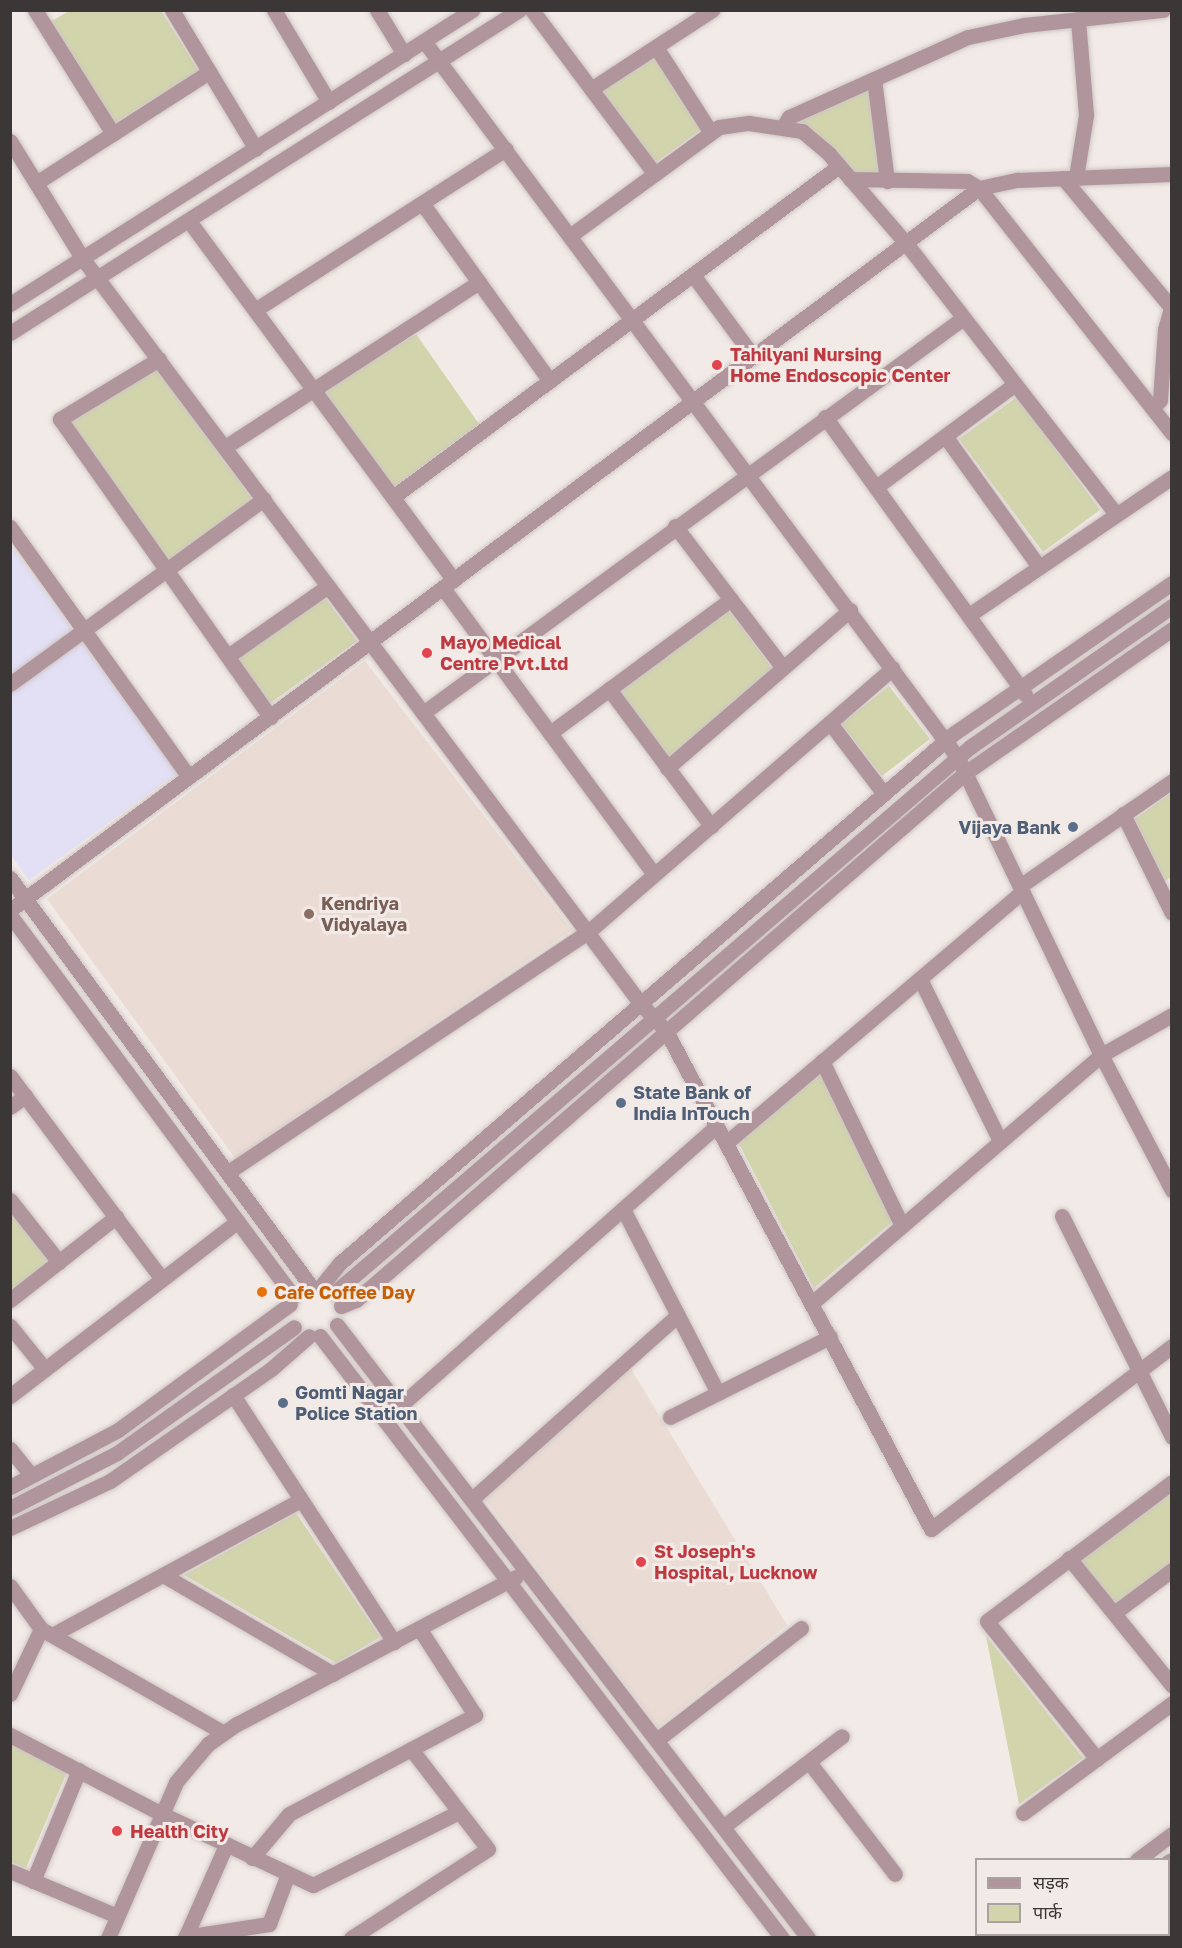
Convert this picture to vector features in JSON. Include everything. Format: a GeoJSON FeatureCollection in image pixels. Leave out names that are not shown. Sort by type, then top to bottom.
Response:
{"type":"FeatureCollection","features":[{"type":"Feature","properties":{"kind":"street"},"geometry":{"type":"LineString","coordinates":[[171,10],[256,149]]}},
{"type":"Feature","properties":{"kind":"street"},"geometry":{"type":"LineString","coordinates":[[274,10],[329,102]]}},
{"type":"Feature","properties":{"kind":"street"},"geometry":{"type":"LineString","coordinates":[[377,10],[404,54]]}},
{"type":"Feature","properties":{"kind":"street"},"geometry":{"type":"LineString","coordinates":[[10,304],[83,260],[472,10]]}},
{"type":"Feature","properties":{"kind":"street"},"geometry":{"type":"LineString","coordinates":[[10,333],[519,10]]}},
{"type":"Feature","properties":{"kind":"street"},"geometry":{"type":"LineString","coordinates":[[532,10],[654,172]]}},
{"type":"Feature","properties":{"kind":"street"},"geometry":{"type":"LineString","coordinates":[[591,89],[712,10]]}},
{"type":"Feature","properties":{"kind":"street"},"geometry":{"type":"LineString","coordinates":[[783,127],[789,117],[968,37],[1078,19],[1163,10]]}},
{"type":"Feature","properties":{"kind":"street"},"geometry":{"type":"LineString","coordinates":[[41,12],[113,134]]}},
{"type":"Feature","properties":{"kind":"street"},"geometry":{"type":"LineString","coordinates":[[1070,178],[1086,115],[1078,19]]}},
{"type":"Feature","properties":{"kind":"street"},"geometry":{"type":"LineString","coordinates":[[424,41],[695,400],[958,758],[1101,1055],[1172,1191]]}},
{"type":"Feature","properties":{"kind":"street"},"geometry":{"type":"LineString","coordinates":[[656,47],[710,131]]}},
{"type":"Feature","properties":{"kind":"street"},"geometry":{"type":"LineString","coordinates":[[36,183],[209,72]]}},
{"type":"Feature","properties":{"kind":"street"},"geometry":{"type":"LineString","coordinates":[[874,79],[887,180]]}},
{"type":"Feature","properties":{"kind":"street"},"geometry":{"type":"LineString","coordinates":[[571,236],[710,131],[749,123],[802,131],[839,166],[905,242],[1116,514]]}},
{"type":"Feature","properties":{"kind":"street"},"geometry":{"type":"LineString","coordinates":[[10,141],[83,260],[99,278],[641,1004],[666,1031],[932,1529],[1172,1346]]}},
{"type":"Feature","properties":{"kind":"street"},"geometry":{"type":"LineString","coordinates":[[255,310],[506,149]]}},
{"type":"Feature","properties":{"kind":"street"},"geometry":{"type":"LineString","coordinates":[[393,497],[839,166]]}},
{"type":"Feature","properties":{"kind":"street"},"geometry":{"type":"LineString","coordinates":[[10,910],[979,188],[1018,180],[1172,174]]}},
{"type":"Feature","properties":{"kind":"street"},"geometry":{"type":"LineString","coordinates":[[1070,178],[1171,306],[1160,400],[1152,408]]}},
{"type":"Feature","properties":{"kind":"street"},"geometry":{"type":"LineString","coordinates":[[850,179],[967,181],[979,188],[1172,433]]}},
{"type":"Feature","properties":{"kind":"street"},"geometry":{"type":"LineString","coordinates":[[422,203],[550,381]]}},
{"type":"Feature","properties":{"kind":"street"},"geometry":{"type":"LineString","coordinates":[[189,221],[393,497],[496,660],[654,874]]}},
{"type":"Feature","properties":{"kind":"street"},"geometry":{"type":"LineString","coordinates":[[693,275],[753,356]]}},
{"type":"Feature","properties":{"kind":"street"},"geometry":{"type":"LineString","coordinates":[[225,447],[479,282]]}},
{"type":"Feature","properties":{"kind":"street"},"geometry":{"type":"LineString","coordinates":[[423,713],[748,472],[963,318]]}},
{"type":"Feature","properties":{"kind":"street"},"geometry":{"type":"LineString","coordinates":[[159,359],[60,419],[270,717]]}},
{"type":"Feature","properties":{"kind":"street"},"geometry":{"type":"LineString","coordinates":[[876,487],[1015,384]]}},
{"type":"Feature","properties":{"kind":"street"},"geometry":{"type":"LineString","coordinates":[[825,417],[1031,704]]}},
{"type":"Feature","properties":{"kind":"street"},"geometry":{"type":"LineString","coordinates":[[945,436],[1039,567]]}},
{"type":"Feature","properties":{"kind":"street"},"geometry":{"type":"LineString","coordinates":[[969,615],[1172,477]]}},
{"type":"Feature","properties":{"kind":"street"},"geometry":{"type":"LineString","coordinates":[[10,684],[264,499]]}},
{"type":"Feature","properties":{"kind":"street"},"geometry":{"type":"LineString","coordinates":[[675,526],[783,668]]}},
{"type":"Feature","properties":{"kind":"street"},"geometry":{"type":"LineString","coordinates":[[10,527],[189,777]]}},
{"type":"Feature","properties":{"kind":"street"},"geometry":{"type":"LineString","coordinates":[[327,1292],[340,1263],[946,740],[1172,583]]}},
{"type":"Feature","properties":{"kind":"street"},"geometry":{"type":"LineString","coordinates":[[228,656],[328,586]]}},
{"type":"Feature","properties":{"kind":"street"},"geometry":{"type":"LineString","coordinates":[[549,733],[731,599]]}},
{"type":"Feature","properties":{"kind":"street"},"geometry":{"type":"LineString","coordinates":[[10,1487],[118,1430],[292,1300],[327,1292],[958,758],[1172,606]]}},
{"type":"Feature","properties":{"kind":"street"},"geometry":{"type":"LineString","coordinates":[[668,768],[850,610]]}},
{"type":"Feature","properties":{"kind":"street"},"geometry":{"type":"LineString","coordinates":[[327,1292],[356,1300],[965,773],[1172,629]]}},
{"type":"Feature","properties":{"kind":"street"},"geometry":{"type":"LineString","coordinates":[[228,1172],[588,932],[893,668]]}},
{"type":"Feature","properties":{"kind":"street"},"geometry":{"type":"LineString","coordinates":[[609,689],[711,826]]}},
{"type":"Feature","properties":{"kind":"street"},"geometry":{"type":"LineString","coordinates":[[830,723],[884,794]]}},
{"type":"Feature","properties":{"kind":"street"},"geometry":{"type":"LineString","coordinates":[[726,1143],[920,979],[1021,889],[1172,781]]}},
{"type":"Feature","properties":{"kind":"street"},"geometry":{"type":"LineString","coordinates":[[1123,814],[1166,888],[1172,913]]}},
{"type":"Feature","properties":{"kind":"street"},"geometry":{"type":"LineString","coordinates":[[10,878],[228,1172],[327,1292],[337,1325],[658,1739],[808,1938]]}},
{"type":"Feature","properties":{"kind":"street"},"geometry":{"type":"LineString","coordinates":[[10,915],[238,1221],[292,1300],[294,1327]]}},
{"type":"Feature","properties":{"kind":"street"},"geometry":{"type":"LineString","coordinates":[[920,979],[1000,1141]]}},
{"type":"Feature","properties":{"kind":"street"},"geometry":{"type":"LineString","coordinates":[[812,1303],[1101,1055],[1172,1015]]}},
{"type":"Feature","properties":{"kind":"street"},"geometry":{"type":"LineString","coordinates":[[822,1061],[902,1226]]}},
{"type":"Feature","properties":{"kind":"street"},"geometry":{"type":"LineString","coordinates":[[10,1076],[161,1278]]}},
{"type":"Feature","properties":{"kind":"street"},"geometry":{"type":"LineString","coordinates":[[10,1107],[25,1096]]}},
{"type":"Feature","properties":{"kind":"street"},"geometry":{"type":"LineString","coordinates":[[400,1406],[717,1126]]}},
{"type":"Feature","properties":{"kind":"street"},"geometry":{"type":"LineString","coordinates":[[11,1202],[59,1262]]}},
{"type":"Feature","properties":{"kind":"street"},"geometry":{"type":"LineString","coordinates":[[623,1209],[718,1393]]}},
{"type":"Feature","properties":{"kind":"street"},"geometry":{"type":"LineString","coordinates":[[1062,1216],[1172,1437]]}},
{"type":"Feature","properties":{"kind":"street"},"geometry":{"type":"LineString","coordinates":[[10,1300],[116,1217]]}},
{"type":"Feature","properties":{"kind":"street"},"geometry":{"type":"LineString","coordinates":[[10,1396],[238,1221]]}},
{"type":"Feature","properties":{"kind":"street"},"geometry":{"type":"LineString","coordinates":[[472,1499],[678,1315]]}},
{"type":"Feature","properties":{"kind":"street"},"geometry":{"type":"LineString","coordinates":[[10,1528],[110,1481],[315,1336],[337,1325]]}},
{"type":"Feature","properties":{"kind":"street"},"geometry":{"type":"LineString","coordinates":[[10,1326],[45,1369]]}},
{"type":"Feature","properties":{"kind":"street"},"geometry":{"type":"LineString","coordinates":[[294,1327],[315,1336],[509,1581],[782,1938]]}},
{"type":"Feature","properties":{"kind":"street"},"geometry":{"type":"LineString","coordinates":[[10,1508],[117,1453],[294,1327]]}},
{"type":"Feature","properties":{"kind":"street"},"geometry":{"type":"LineString","coordinates":[[670,1417],[830,1337]]}},
{"type":"Feature","properties":{"kind":"street"},"geometry":{"type":"LineString","coordinates":[[233,1395],[299,1501],[394,1642]]}},
{"type":"Feature","properties":{"kind":"street"},"geometry":{"type":"LineString","coordinates":[[10,1449],[31,1475]]}},
{"type":"Feature","properties":{"kind":"street"},"geometry":{"type":"LineString","coordinates":[[1097,1759],[987,1621],[1172,1482]]}},
{"type":"Feature","properties":{"kind":"street"},"geometry":{"type":"LineString","coordinates":[[10,1694],[46,1632],[163,1575],[299,1501]]}},
{"type":"Feature","properties":{"kind":"street"},"geometry":{"type":"LineString","coordinates":[[1069,1558],[1172,1685]]}},
{"type":"Feature","properties":{"kind":"street"},"geometry":{"type":"LineString","coordinates":[[108,1938],[176,1782],[208,1744],[224,1733],[528,1570]]}},
{"type":"Feature","properties":{"kind":"street"},"geometry":{"type":"LineString","coordinates":[[1114,1613],[1172,1570]]}},
{"type":"Feature","properties":{"kind":"street"},"geometry":{"type":"LineString","coordinates":[[163,1575],[333,1674]]}},
{"type":"Feature","properties":{"kind":"street"},"geometry":{"type":"LineString","coordinates":[[10,1586],[46,1632],[224,1733]]}},
{"type":"Feature","properties":{"kind":"street"},"geometry":{"type":"LineString","coordinates":[[252,1858],[289,1814],[475,1715],[419,1628]]}},
{"type":"Feature","properties":{"kind":"street"},"geometry":{"type":"LineString","coordinates":[[658,1739],[801,1628]]}},
{"type":"Feature","properties":{"kind":"street"},"geometry":{"type":"LineString","coordinates":[[1023,1814],[1172,1703]]}},
{"type":"Feature","properties":{"kind":"street"},"geometry":{"type":"LineString","coordinates":[[10,1735],[162,1814],[313,1886],[459,1812]]}},
{"type":"Feature","properties":{"kind":"street"},"geometry":{"type":"LineString","coordinates":[[724,1826],[842,1736]]}},
{"type":"Feature","properties":{"kind":"street"},"geometry":{"type":"LineString","coordinates":[[351,1938],[488,1849],[411,1749]]}},
{"type":"Feature","properties":{"kind":"street"},"geometry":{"type":"LineString","coordinates":[[809,1761],[895,1874]]}},
{"type":"Feature","properties":{"kind":"street"},"geometry":{"type":"LineString","coordinates":[[33,1881],[79,1770]]}},
{"type":"Feature","properties":{"kind":"street"},"geometry":{"type":"LineString","coordinates":[[1140,1858],[1172,1834]]}},
{"type":"Feature","properties":{"kind":"street"},"geometry":{"type":"LineString","coordinates":[[185,1937],[226,1845]]}},
{"type":"Feature","properties":{"kind":"street"},"geometry":{"type":"LineString","coordinates":[[10,1871],[117,1916]]}},
{"type":"Feature","properties":{"kind":"street"},"geometry":{"type":"LineString","coordinates":[[185,1937],[269,1924],[288,1874]]}},
{"type":"Feature","properties":{"kind":"shaded area"},"geometry":{"type":"Polygon","coordinates":[[[10,545],[177,773],[29,880],[11,855],[10,545]]]}},
{"type":"Feature","properties":{"kind":"shaded area","name":"Kendriya Vidyalaya"},"geometry":{"type":"Polygon","coordinates":[[[365,661],[572,930],[235,1158],[47,899],[365,661]]]}},
{"type":"Feature","properties":{"kind":"shaded area","name":"St Joseph's Hospital, Lucknow"},"geometry":{"type":"Polygon","coordinates":[[[631,1369],[787,1625],[658,1727],[485,1499],[631,1369]]]}},
{"type":"Feature","properties":{"kind":"green space"},"geometry":{"type":"Polygon","coordinates":[[[69,11],[161,11],[199,71],[113,124],[50,22],[69,11]]]}},
{"type":"Feature","properties":{"kind":"green space"},"geometry":{"type":"Polygon","coordinates":[[[655,55],[702,129],[655,163],[600,88],[655,55]]]}},
{"type":"Feature","properties":{"kind":"green space"},"geometry":{"type":"Polygon","coordinates":[[[870,88],[881,175],[855,174],[800,120],[870,88]]]}},
{"type":"Feature","properties":{"kind":"green space"},"geometry":{"type":"Polygon","coordinates":[[[416,334],[479,424],[393,488],[323,392],[416,334]]]}},
{"type":"Feature","properties":{"kind":"green space"},"geometry":{"type":"Polygon","coordinates":[[[156,369],[253,500],[168,561],[70,422],[156,369]]]}},
{"type":"Feature","properties":{"kind":"green space"},"geometry":{"type":"Polygon","coordinates":[[[1017,397],[1100,510],[1043,552],[959,439],[1017,397]]]}},
{"type":"Feature","properties":{"kind":"green space"},"geometry":{"type":"Polygon","coordinates":[[[321,592],[357,641],[269,704],[233,655],[321,592]]]}},
{"type":"Feature","properties":{"kind":"green space"},"geometry":{"type":"Polygon","coordinates":[[[728,609],[772,668],[667,759],[616,693],[728,609]]]}},
{"type":"Feature","properties":{"kind":"green space"},"geometry":{"type":"Polygon","coordinates":[[[889,686],[930,739],[882,776],[841,724],[889,686]]]}},
{"type":"Feature","properties":{"kind":"green space"},"geometry":{"type":"Polygon","coordinates":[[[1171,793],[1171,877],[1165,881],[1135,819],[1171,793]]]}},
{"type":"Feature","properties":{"kind":"green space"},"geometry":{"type":"Polygon","coordinates":[[[821,1074],[892,1222],[814,1288],[738,1142],[821,1074]]]}},
{"type":"Feature","properties":{"kind":"green space"},"geometry":{"type":"Polygon","coordinates":[[[10,1212],[50,1261],[11,1291],[10,1212]]]}},
{"type":"Feature","properties":{"kind":"green space"},"geometry":{"type":"Polygon","coordinates":[[[1171,1491],[1171,1562],[1116,1605],[1079,1558],[1171,1491]]]}},
{"type":"Feature","properties":{"kind":"green space"},"geometry":{"type":"Polygon","coordinates":[[[296,1513],[380,1637],[336,1663],[184,1575],[296,1513]]]}},
{"type":"Feature","properties":{"kind":"green space"},"geometry":{"type":"Polygon","coordinates":[[[986,1636],[1083,1758],[1019,1804],[986,1636]]]}},
{"type":"Feature","properties":{"kind":"green space"},"geometry":{"type":"Polygon","coordinates":[[[10,1742],[67,1772],[26,1868],[11,1862],[10,1742]]]}},
{"type":"Feature","properties":{"kind":"place","name":"Tahilyani Nursing Home Endoscopic Center"},"geometry":{"type":"Point","coordinates":[717,365]}},
{"type":"Feature","properties":{"kind":"place","name":"Mayo Medical Centre Pvt.Ltd"},"geometry":{"type":"Point","coordinates":[427,653]}},
{"type":"Feature","properties":{"kind":"place","name":"Vijaya Bank"},"geometry":{"type":"Point","coordinates":[1073,827]}},
{"type":"Feature","properties":{"kind":"place","name":"Kendriya Vidyalaya"},"geometry":{"type":"Point","coordinates":[309,914]}},
{"type":"Feature","properties":{"kind":"place","name":"State Bank of India InTouch"},"geometry":{"type":"Point","coordinates":[621,1103]}},
{"type":"Feature","properties":{"kind":"place","name":"Cafe Coffee Day"},"geometry":{"type":"Point","coordinates":[262,1292]}},
{"type":"Feature","properties":{"kind":"place","name":"Gomti Nagar Police Station"},"geometry":{"type":"Point","coordinates":[283,1403]}},
{"type":"Feature","properties":{"kind":"place","name":"St Joseph's Hospital, Lucknow"},"geometry":{"type":"Point","coordinates":[641,1562]}},
{"type":"Feature","properties":{"kind":"place","name":"Health City"},"geometry":{"type":"Point","coordinates":[117,1831]}}]}
